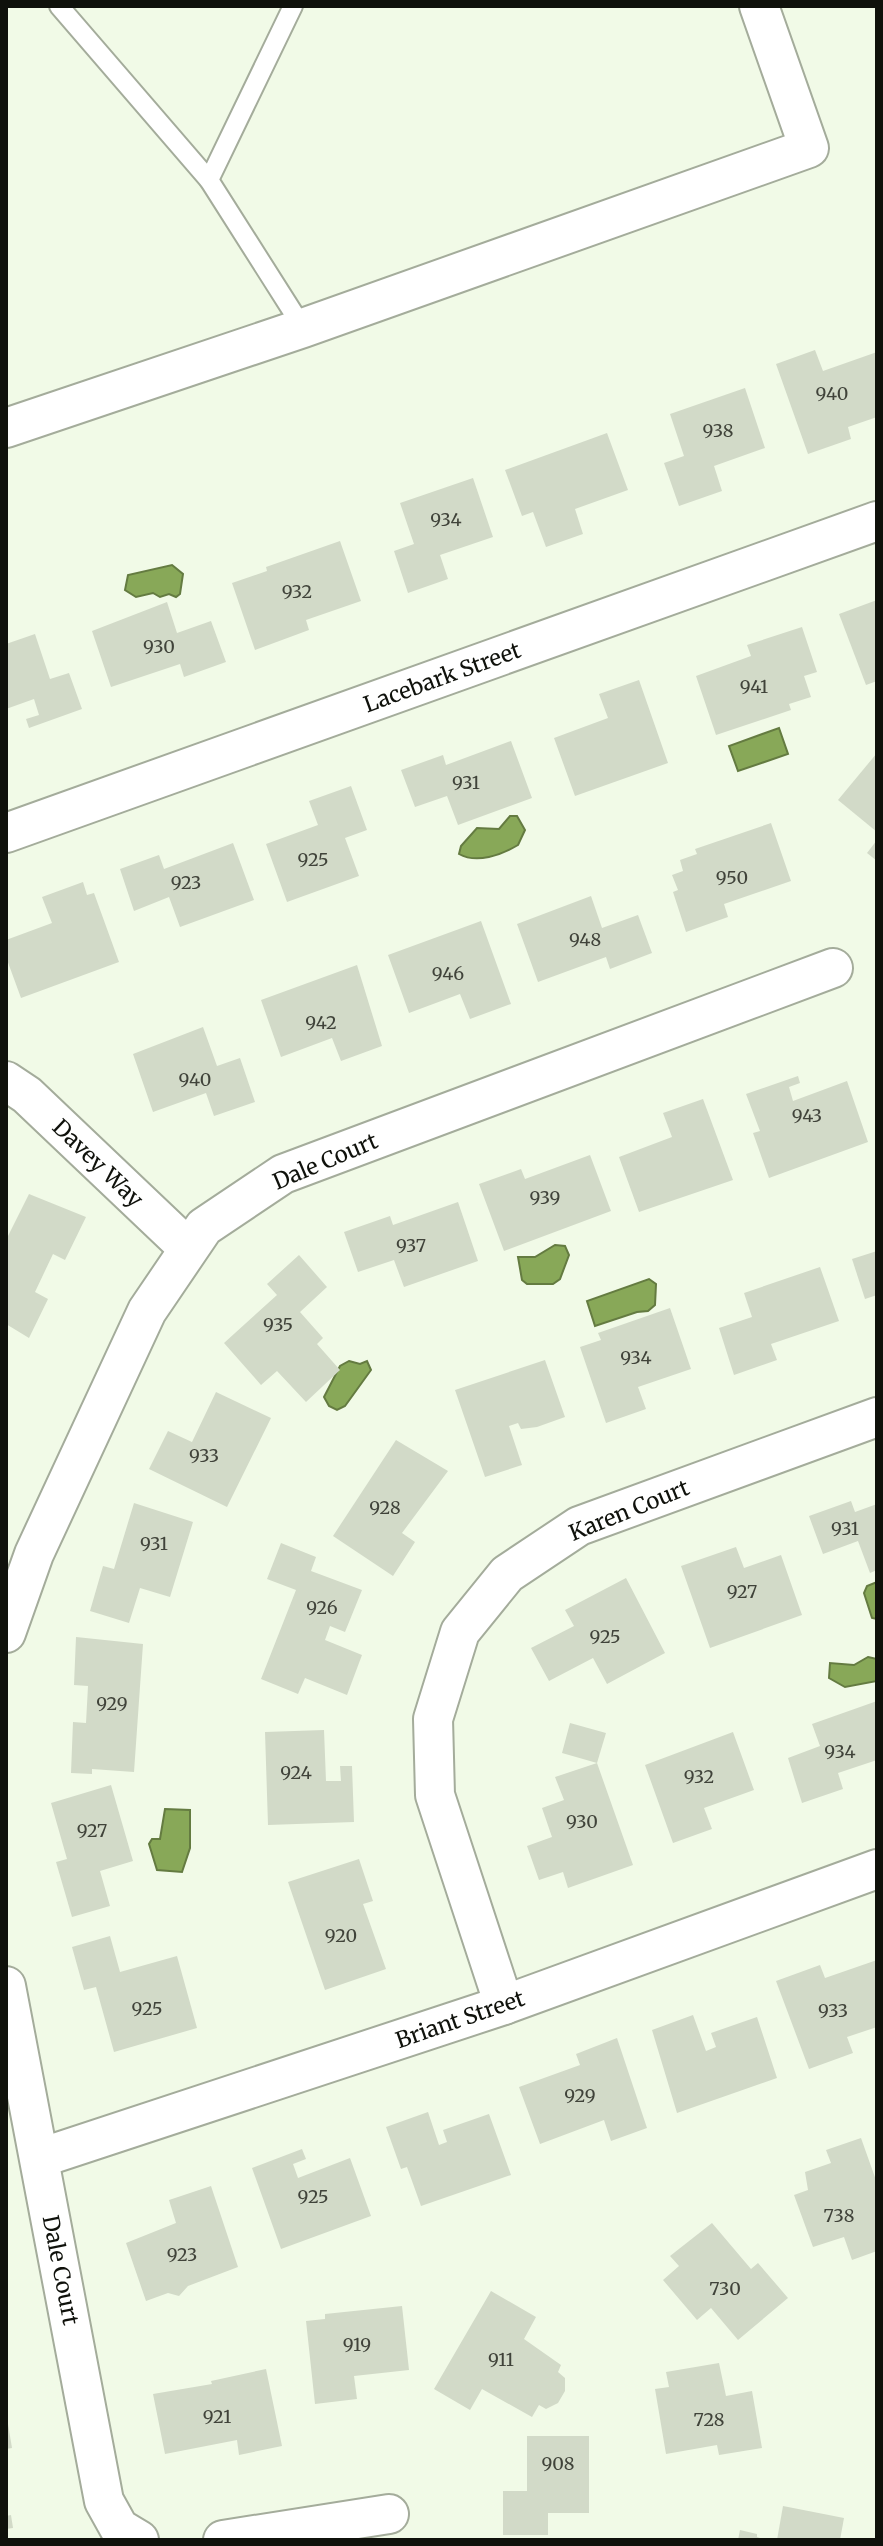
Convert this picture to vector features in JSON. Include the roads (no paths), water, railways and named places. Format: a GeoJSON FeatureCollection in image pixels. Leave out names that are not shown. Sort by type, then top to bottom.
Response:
{"type":"FeatureCollection","features":[{"type":"Feature","properties":{"kind":"street"},"geometry":{"type":"LineString","coordinates":[[6,428],[303,328],[809,148],[759,6]]}},
{"type":"Feature","properties":{"kind":"street","name":"Lacebark Street"},"geometry":{"type":"LineString","coordinates":[[6,833],[877,521]]}},
{"type":"Feature","properties":{"kind":"street","name":"Dale Court"},"geometry":{"type":"LineString","coordinates":[[6,1633],[34,1554],[147,1311],[204,1227],[283,1174],[833,968]]}},
{"type":"Feature","properties":{"kind":"street","name":"Davey Way"},"geometry":{"type":"LineString","coordinates":[[6,1081],[27,1095],[188,1248]]}},
{"type":"Feature","properties":{"kind":"street","name":"Karen Court"},"geometry":{"type":"LineString","coordinates":[[504,2005],[435,1795],[433,1719],[460,1632],[507,1574],[579,1526],[877,1417]]}},
{"type":"Feature","properties":{"kind":"street","name":"Briant Street"},"geometry":{"type":"LineString","coordinates":[[40,2158],[504,2005],[877,1869]]}},
{"type":"Feature","properties":{"kind":"street","name":"Dale Court"},"geometry":{"type":"LineString","coordinates":[[6,1986],[104,2501],[119,2528],[139,2540]]}},
{"type":"Feature","properties":{"kind":"street"},"geometry":{"type":"LineString","coordinates":[[223,2540],[389,2514]]}},
{"type":"Feature","properties":{"kind":"lane"},"geometry":{"type":"LineString","coordinates":[[59,6],[209,180],[303,328]]}},
{"type":"Feature","properties":{"kind":"lane"},"geometry":{"type":"LineString","coordinates":[[209,180],[293,6]]}}]}
